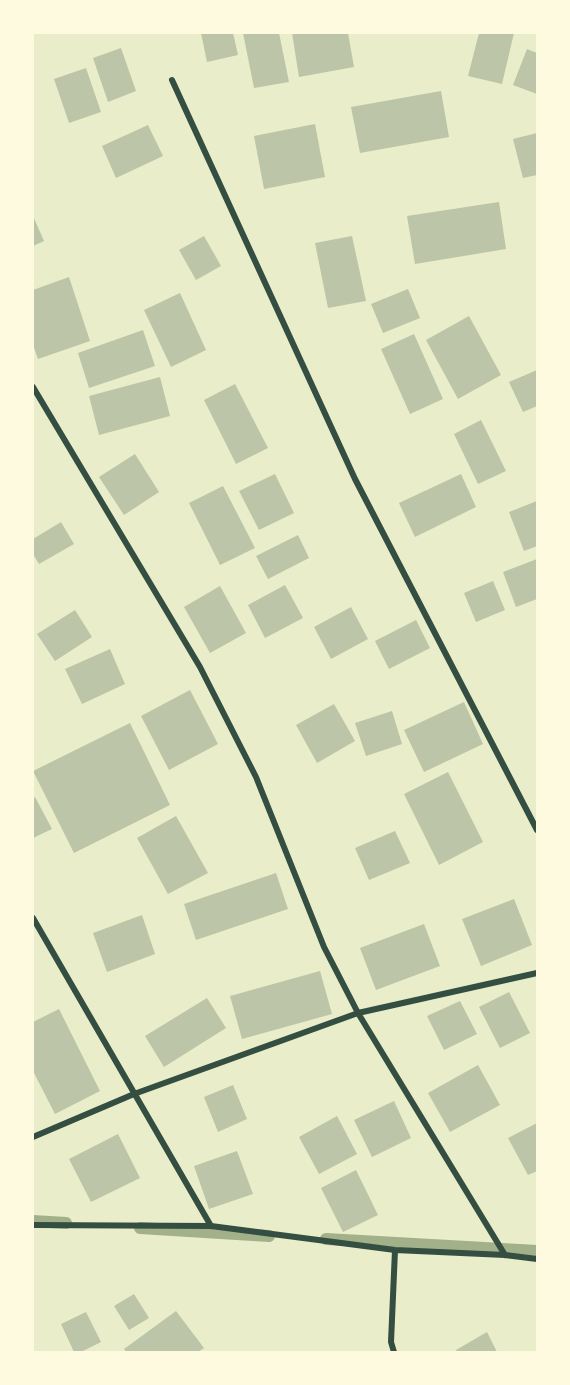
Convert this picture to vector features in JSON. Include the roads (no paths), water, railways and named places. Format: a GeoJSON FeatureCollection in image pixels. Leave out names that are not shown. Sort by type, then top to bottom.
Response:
{"type":"FeatureCollection","features":[{"type":"Feature","properties":{"kind":"street"},"geometry":{"type":"LineString","coordinates":[[172,80],[355,478],[537,830]]}},
{"type":"Feature","properties":{"kind":"street"},"geometry":{"type":"LineString","coordinates":[[33,387],[200,667],[256,777],[324,947],[358,1013],[505,1255]]}},
{"type":"Feature","properties":{"kind":"street"},"geometry":{"type":"LineString","coordinates":[[33,918],[211,1226]]}},
{"type":"Feature","properties":{"kind":"street"},"geometry":{"type":"LineString","coordinates":[[33,1137],[134,1094],[358,1013],[537,973]]}},
{"type":"Feature","properties":{"kind":"street"},"geometry":{"type":"LineString","coordinates":[[33,1225],[211,1226],[395,1250],[505,1255],[537,1259]]}},
{"type":"Feature","properties":{"kind":"street"},"geometry":{"type":"LineString","coordinates":[[393,1352],[391,1342],[395,1250]]}},
{"type":"Feature","properties":{"kind":"waterway"},"geometry":{"type":"LineString","coordinates":[[33,1221],[66,1223]]}},
{"type":"Feature","properties":{"kind":"waterway"},"geometry":{"type":"LineString","coordinates":[[140,1228],[269,1236]]}},
{"type":"Feature","properties":{"kind":"waterway"},"geometry":{"type":"LineString","coordinates":[[326,1239],[537,1251]]}}]}
